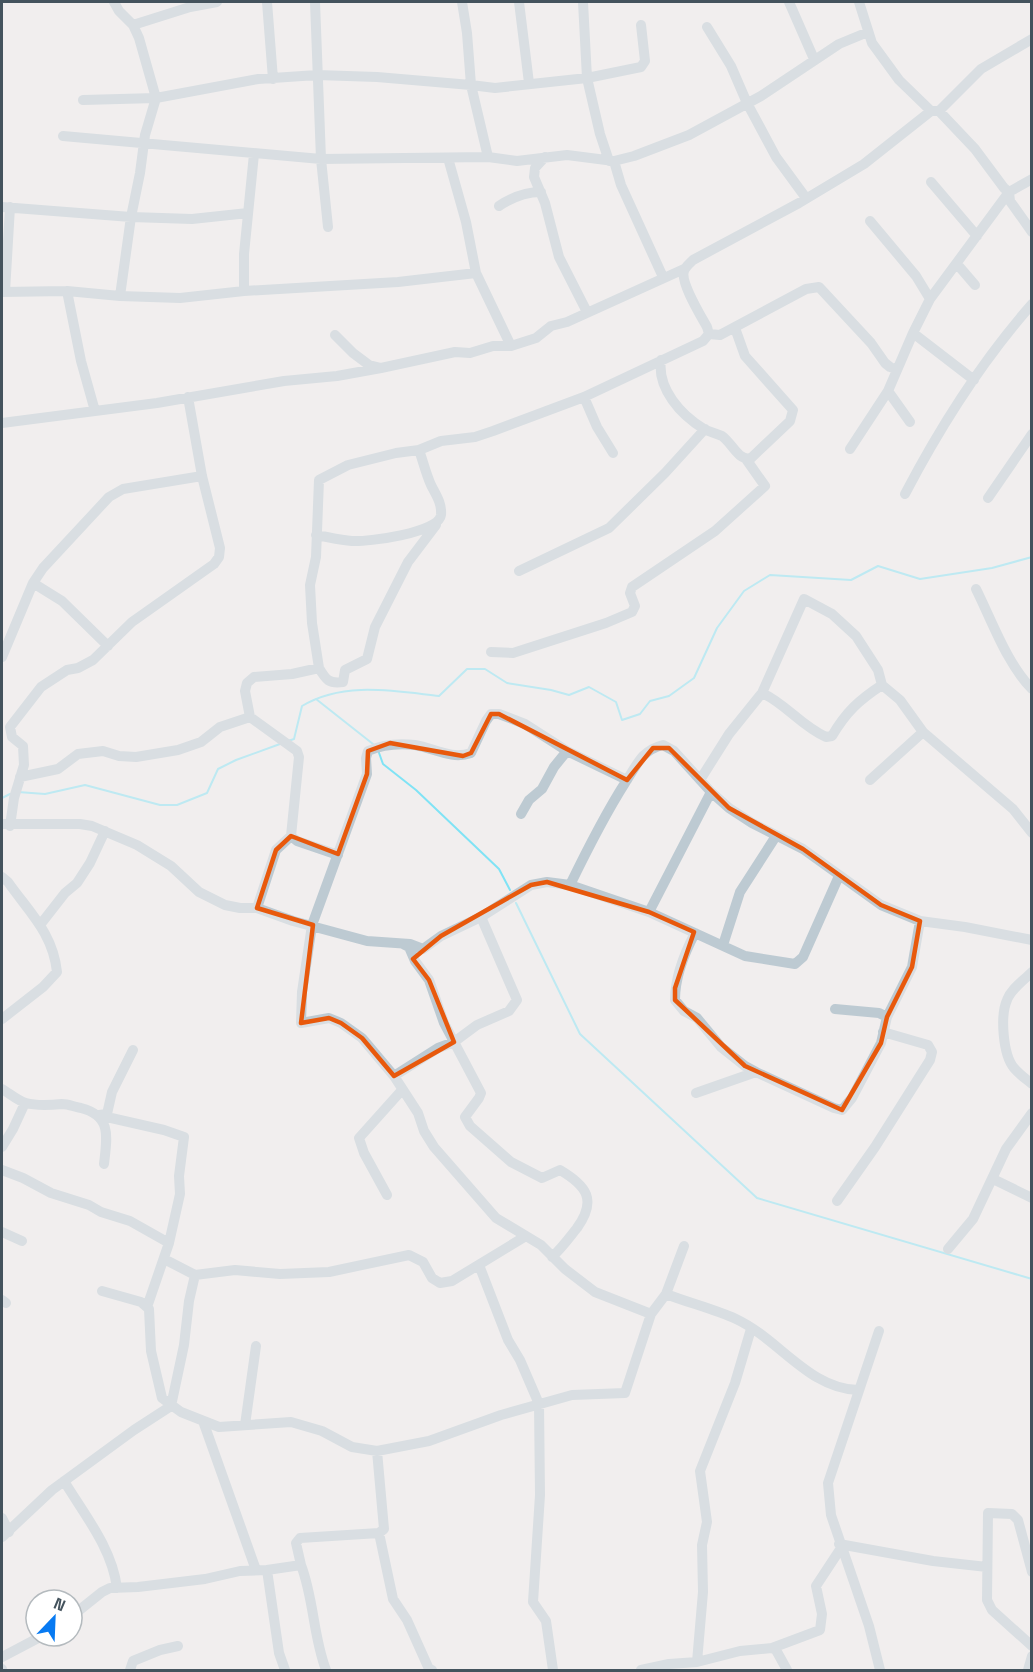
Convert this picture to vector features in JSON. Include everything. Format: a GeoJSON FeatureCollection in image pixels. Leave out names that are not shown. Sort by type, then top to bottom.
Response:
{"type":"FeatureCollection","features":[{"type":"Feature","properties":{"kind":"street"},"geometry":{"type":"LineString","coordinates":[[114,2],[119,11],[133,25],[139,38],[156,98],[144,144],[120,297]]}},
{"type":"Feature","properties":{"kind":"street"},"geometry":{"type":"LineString","coordinates":[[133,25],[190,7],[217,2]]}},
{"type":"Feature","properties":{"kind":"street"},"geometry":{"type":"LineString","coordinates":[[267,2],[273,79]]}},
{"type":"Feature","properties":{"kind":"street"},"geometry":{"type":"LineString","coordinates":[[315,2],[316,75],[328,228]]}},
{"type":"Feature","properties":{"kind":"street"},"geometry":{"type":"LineString","coordinates":[[462,2],[471,85],[488,157]]}},
{"type":"Feature","properties":{"kind":"street"},"geometry":{"type":"LineString","coordinates":[[519,2],[529,83]]}},
{"type":"Feature","properties":{"kind":"street"},"geometry":{"type":"LineString","coordinates":[[583,2],[587,78],[600,134],[663,277]]}},
{"type":"Feature","properties":{"kind":"street"},"geometry":{"type":"LineString","coordinates":[[789,2],[814,59]]}},
{"type":"Feature","properties":{"kind":"street"},"geometry":{"type":"LineString","coordinates":[[859,2],[872,43],[899,80],[975,149],[1009,192],[1010,201],[1032,232]]}},
{"type":"Feature","properties":{"kind":"street"},"geometry":{"type":"LineString","coordinates":[[83,100],[156,98],[258,79],[316,75],[377,77],[495,88],[587,78],[642,67],[645,61],[641,25]]}},
{"type":"Feature","properties":{"kind":"street"},"geometry":{"type":"LineString","coordinates":[[707,27],[731,66],[747,103],[776,157],[806,198]]}},
{"type":"Feature","properties":{"kind":"street"},"geometry":{"type":"LineString","coordinates":[[63,136],[321,159],[488,157],[517,161],[567,156],[611,161],[634,156],[689,135],[761,96],[839,44],[868,32]]}},
{"type":"Feature","properties":{"kind":"street"},"geometry":{"type":"LineString","coordinates":[[2,423],[188,398],[285,381],[337,376],[454,352],[470,353],[493,346],[511,346],[536,338],[551,326],[567,322],[684,269],[693,260],[864,164],[935,111],[981,69],[1032,39]]}},
{"type":"Feature","properties":{"kind":"street"},"geometry":{"type":"LineString","coordinates":[[244,291],[244,254],[254,153]]}},
{"type":"Feature","properties":{"kind":"street"},"geometry":{"type":"LineString","coordinates":[[545,157],[535,168],[534,177],[541,192],[559,257],[587,312]]}},
{"type":"Feature","properties":{"kind":"street"},"geometry":{"type":"LineString","coordinates":[[448,158],[466,222],[476,273],[511,346]]}},
{"type":"Feature","properties":{"kind":"street"},"geometry":{"type":"LineString","coordinates":[[850,449],[888,390],[930,299],[1009,192],[1032,179]]}},
{"type":"Feature","properties":{"kind":"street"},"geometry":{"type":"LineString","coordinates":[[931,182],[977,236]]}},
{"type":"Feature","properties":{"kind":"street"},"geometry":{"type":"LineString","coordinates":[[499,206],[508,200],[531,192],[541,192]]}},
{"type":"Feature","properties":{"kind":"street"},"geometry":{"type":"LineString","coordinates":[[248,213],[192,219],[131,217],[6,207],[3,292],[67,291],[120,297],[180,298],[244,291],[398,282],[476,273]]}},
{"type":"Feature","properties":{"kind":"street"},"geometry":{"type":"LineString","coordinates":[[870,221],[916,276],[930,299]]}},
{"type":"Feature","properties":{"kind":"street"},"geometry":{"type":"LineString","coordinates":[[957,264],[975,285]]}},
{"type":"Feature","properties":{"kind":"street"},"geometry":{"type":"LineString","coordinates":[[684,269],[683,277],[709,334]]}},
{"type":"Feature","properties":{"kind":"street"},"geometry":{"type":"LineString","coordinates":[[709,334],[720,335],[806,289],[819,286],[871,343],[885,363],[897,370]]}},
{"type":"Feature","properties":{"kind":"street"},"geometry":{"type":"LineString","coordinates":[[67,291],[81,361],[95,411]]}},
{"type":"Feature","properties":{"kind":"street"},"geometry":{"type":"LineString","coordinates":[[905,494],[929,447],[1004,335],[1032,304]]}},
{"type":"Feature","properties":{"kind":"street"},"geometry":{"type":"LineString","coordinates":[[735,328],[745,356],[794,410],[790,421],[750,459],[746,459]]}},
{"type":"Feature","properties":{"kind":"street"},"geometry":{"type":"LineString","coordinates":[[913,333],[974,380]]}},
{"type":"Feature","properties":{"kind":"street"},"geometry":{"type":"LineString","coordinates":[[419,450],[431,484],[439,498],[441,517],[408,562],[375,627],[367,659],[345,670],[343,682],[332,683],[326,680],[319,668],[312,623],[310,585],[316,557],[319,480],[348,465],[396,453],[419,450],[441,441],[475,437],[584,397],[703,341],[709,334]]}},
{"type":"Feature","properties":{"kind":"street"},"geometry":{"type":"LineString","coordinates":[[335,335],[369,365],[381,368]]}},
{"type":"Feature","properties":{"kind":"street"},"geometry":{"type":"LineString","coordinates":[[491,652],[513,653],[606,623],[632,612],[635,606],[630,593],[632,587],[715,531],[765,486],[746,459],[741,457],[722,436],[705,429],[676,406],[659,372],[661,360]]}},
{"type":"Feature","properties":{"kind":"street"},"geometry":{"type":"LineString","coordinates":[[888,390],[910,422]]}},
{"type":"Feature","properties":{"kind":"street"},"geometry":{"type":"LineString","coordinates":[[584,397],[597,428],[613,453]]}},
{"type":"Feature","properties":{"kind":"street"},"geometry":{"type":"LineString","coordinates":[[188,398],[202,476],[220,548],[219,557],[204,572],[180,586],[132,622],[93,660],[78,668],[68,670],[41,687],[10,727],[12,736],[23,746],[24,765],[6,825],[80,824],[105,831],[137,845],[171,866],[199,892],[225,905],[257,908],[292,921],[367,941],[403,944],[423,949],[441,936],[481,917],[531,885],[547,882],[570,885],[649,912],[746,956],[795,964],[803,957],[838,876]]}},
{"type":"Feature","properties":{"kind":"street"},"geometry":{"type":"LineString","coordinates":[[519,571],[609,528],[665,473],[705,429]]}},
{"type":"Feature","properties":{"kind":"street"},"geometry":{"type":"LineString","coordinates":[[988,498],[1032,434]]}},
{"type":"Feature","properties":{"kind":"street"},"geometry":{"type":"LineString","coordinates":[[2,657],[33,583],[43,568],[109,497],[123,489],[202,476]]}},
{"type":"Feature","properties":{"kind":"street"},"geometry":{"type":"LineString","coordinates":[[316,535],[352,541],[378,540],[424,530],[436,525]]}},
{"type":"Feature","properties":{"kind":"street"},"geometry":{"type":"LineString","coordinates":[[33,583],[62,601],[108,646]]}},
{"type":"Feature","properties":{"kind":"street"},"geometry":{"type":"LineString","coordinates":[[976,589],[1007,652],[1023,680],[1032,689]]}},
{"type":"Feature","properties":{"kind":"street"},"geometry":{"type":"LineString","coordinates":[[700,780],[729,734],[762,693],[804,599],[832,614],[856,636],[878,670],[882,685],[900,700],[923,732],[1013,809],[1032,833]]}},
{"type":"Feature","properties":{"kind":"street"},"geometry":{"type":"LineString","coordinates":[[257,908],[276,850],[291,836],[299,757],[297,751],[250,717],[245,691],[247,683],[254,678],[292,674],[319,668]]}},
{"type":"Feature","properties":{"kind":"street"},"geometry":{"type":"LineString","coordinates":[[762,693],[771,696],[795,718],[826,737],[832,736],[842,718],[859,700],[882,685]]}},
{"type":"Feature","properties":{"kind":"street"},"geometry":{"type":"LineString","coordinates":[[627,780],[567,751],[525,724],[499,714],[491,714],[471,753],[463,756],[453,756],[417,745],[390,743],[368,751],[367,774],[312,925],[302,992],[301,1023],[329,1018],[341,1023],[362,1038],[394,1076],[418,1113],[424,1131],[434,1147],[496,1218],[541,1245],[564,1269],[595,1292],[651,1314]]}},
{"type":"Feature","properties":{"kind":"street"},"geometry":{"type":"LineString","coordinates":[[21,777],[58,769],[78,754],[103,751],[119,756],[136,757],[178,750],[201,742],[220,727],[250,717]]}},
{"type":"Feature","properties":{"kind":"street"},"geometry":{"type":"LineString","coordinates":[[870,780],[923,732]]}},
{"type":"Feature","properties":{"kind":"street"},"geometry":{"type":"LineString","coordinates":[[570,885],[590,844],[641,758],[653,748],[663,745],[674,751],[711,792],[736,813],[803,849],[882,905],[920,921],[1032,940]]}},
{"type":"Feature","properties":{"kind":"street"},"geometry":{"type":"LineString","coordinates":[[521,814],[529,800],[542,789],[554,767],[567,751]]}},
{"type":"Feature","properties":{"kind":"street"},"geometry":{"type":"LineString","coordinates":[[649,912],[711,792]]}},
{"type":"Feature","properties":{"kind":"street"},"geometry":{"type":"LineString","coordinates":[[40,926],[65,893],[77,883],[90,863],[105,831]]}},
{"type":"Feature","properties":{"kind":"street"},"geometry":{"type":"LineString","coordinates":[[291,836],[297,841],[338,855]]}},
{"type":"Feature","properties":{"kind":"street"},"geometry":{"type":"LineString","coordinates":[[723,945],[740,892],[776,836]]}},
{"type":"Feature","properties":{"kind":"street"},"geometry":{"type":"LineString","coordinates":[[2,877],[49,939],[55,954],[57,972],[43,987],[2,1019]]}},
{"type":"Feature","properties":{"kind":"street"},"geometry":{"type":"LineString","coordinates":[[394,1076],[438,1048],[454,1042],[477,1025],[509,1011],[517,1000],[481,917]]}},
{"type":"Feature","properties":{"kind":"street"},"geometry":{"type":"LineString","coordinates":[[695,933],[678,971],[675,988],[675,1000],[684,1011],[697,1018],[721,1047],[745,1066],[842,1110],[864,1078],[881,1044],[886,1017],[912,967],[920,921]]}},
{"type":"Feature","properties":{"kind":"street"},"geometry":{"type":"LineString","coordinates":[[403,944],[409,947],[415,961],[429,980],[444,1023],[481,1093],[465,1117],[470,1126],[511,1162],[542,1178],[560,1170],[578,1182],[589,1197],[586,1216],[552,1257]]}},
{"type":"Feature","properties":{"kind":"street"},"geometry":{"type":"LineString","coordinates":[[1032,972],[1012,992],[1007,1000],[1003,1017],[1005,1045],[1013,1067],[1032,1084]]}},
{"type":"Feature","properties":{"kind":"street"},"geometry":{"type":"LineString","coordinates":[[835,1009],[879,1013],[886,1017]]}},
{"type":"Feature","properties":{"kind":"street"},"geometry":{"type":"LineString","coordinates":[[837,1201],[875,1147],[930,1060],[932,1052],[928,1045],[883,1032]]}},
{"type":"Feature","properties":{"kind":"street"},"geometry":{"type":"LineString","coordinates":[[98,1115],[107,1114],[112,1092],[133,1050]]}},
{"type":"Feature","properties":{"kind":"street"},"geometry":{"type":"LineString","coordinates":[[696,1094],[756,1072]]}},
{"type":"Feature","properties":{"kind":"street"},"geometry":{"type":"LineString","coordinates":[[2,1089],[25,1103],[56,1106],[63,1104],[92,1111],[98,1115],[103,1122],[107,1142],[104,1164]]}},
{"type":"Feature","properties":{"kind":"street"},"geometry":{"type":"LineString","coordinates":[[387,1195],[364,1153],[359,1138],[402,1090]]}},
{"type":"Feature","properties":{"kind":"street"},"geometry":{"type":"LineString","coordinates":[[2,1147],[25,1103]]}},
{"type":"Feature","properties":{"kind":"street"},"geometry":{"type":"LineString","coordinates":[[948,1249],[973,1219],[1006,1149],[1031,1114]]}},
{"type":"Feature","properties":{"kind":"street"},"geometry":{"type":"LineString","coordinates":[[98,1115],[164,1130],[184,1137],[179,1176],[180,1194],[169,1243],[147,1307]]}},
{"type":"Feature","properties":{"kind":"street"},"geometry":{"type":"LineString","coordinates":[[2,1170],[51,1193],[130,1221],[169,1243]]}},
{"type":"Feature","properties":{"kind":"street"},"geometry":{"type":"LineString","coordinates":[[993,1179],[1032,1198]]}},
{"type":"Feature","properties":{"kind":"street"},"geometry":{"type":"LineString","coordinates":[[2,1232],[22,1241]]}},
{"type":"Feature","properties":{"kind":"street"},"geometry":{"type":"LineString","coordinates":[[164,1259],[195,1275],[235,1270],[280,1274],[329,1272],[409,1255],[423,1262],[432,1278],[440,1283],[453,1281],[526,1236]]}},
{"type":"Feature","properties":{"kind":"street"},"geometry":{"type":"LineString","coordinates":[[102,1291],[141,1302],[147,1307],[150,1312],[150,1351],[162,1398],[181,1412],[219,1426],[291,1422],[322,1431],[352,1447],[377,1451],[429,1441],[501,1415],[572,1395],[625,1393],[651,1314],[666,1294],[684,1246]]}},
{"type":"Feature","properties":{"kind":"street"},"geometry":{"type":"LineString","coordinates":[[479,1265],[508,1340],[520,1359],[539,1404],[540,1495],[533,1602],[546,1621],[553,1671]]}},
{"type":"Feature","properties":{"kind":"street"},"geometry":{"type":"LineString","coordinates":[[5,1534],[64,1481],[171,1406],[195,1275]]}},
{"type":"Feature","properties":{"kind":"street"},"geometry":{"type":"LineString","coordinates":[[666,1294],[738,1320],[765,1336],[816,1378],[845,1390],[858,1390]]}},
{"type":"Feature","properties":{"kind":"street"},"geometry":{"type":"LineString","coordinates":[[697,1662],[703,1592],[702,1545],[707,1522],[700,1471],[735,1383],[751,1329]]}},
{"type":"Feature","properties":{"kind":"street"},"geometry":{"type":"LineString","coordinates":[[879,1331],[828,1484],[831,1515],[869,1626],[880,1671]]}},
{"type":"Feature","properties":{"kind":"street"},"geometry":{"type":"LineString","coordinates":[[245,1425],[256,1346]]}},
{"type":"Feature","properties":{"kind":"street"},"geometry":{"type":"LineString","coordinates":[[203,1421],[261,1570],[285,1671]]}},
{"type":"Feature","properties":{"kind":"street"},"geometry":{"type":"LineString","coordinates":[[326,1671],[320,1653],[307,1579],[296,1543],[300,1538],[379,1533],[384,1529],[377,1451]]}},
{"type":"Feature","properties":{"kind":"street"},"geometry":{"type":"LineString","coordinates":[[64,1481],[113,1566],[117,1588]]}},
{"type":"Feature","properties":{"kind":"street"},"geometry":{"type":"LineString","coordinates":[[1032,1572],[1018,1520],[1012,1514],[988,1513],[987,1600],[992,1610],[1032,1646]]}},
{"type":"Feature","properties":{"kind":"street"},"geometry":{"type":"LineString","coordinates":[[2,1518],[5,1534]]}},
{"type":"Feature","properties":{"kind":"street"},"geometry":{"type":"LineString","coordinates":[[379,1533],[393,1599],[407,1620],[429,1669],[432,1671]]}},
{"type":"Feature","properties":{"kind":"street"},"geometry":{"type":"LineString","coordinates":[[840,1546],[987,1567]]}},
{"type":"Feature","properties":{"kind":"street"},"geometry":{"type":"LineString","coordinates":[[641,1671],[669,1664],[697,1662],[730,1653],[771,1648],[820,1630],[822,1614],[816,1586],[840,1546]]}},
{"type":"Feature","properties":{"kind":"street"},"geometry":{"type":"LineString","coordinates":[[84,1606],[102,1592],[117,1588],[205,1579],[301,1565]]}},
{"type":"Feature","properties":{"kind":"street"},"geometry":{"type":"LineString","coordinates":[[2,1657],[24,1645]]}},
{"type":"Feature","properties":{"kind":"street"},"geometry":{"type":"LineString","coordinates":[[130,1671],[133,1662],[160,1650],[178,1646]]}},
{"type":"Feature","properties":{"kind":"street"},"geometry":{"type":"LineString","coordinates":[[771,1648],[776,1650],[788,1671]]}},
{"type":"Feature","properties":{"kind":"street"},"geometry":{"type":"LineString","coordinates":[[1028,1671],[1032,1656]]}},
{"type":"Feature","properties":{"kind":"highlighted area"},"geometry":{"type":"Polygon","coordinates":[[[491,714],[499,714],[627,780],[653,748],[669,748],[729,808],[803,849],[881,905],[920,921],[912,967],[887,1017],[881,1043],[842,1110],[745,1066],[684,1011],[675,1000],[675,988],[694,932],[649,912],[547,882],[531,885],[441,936],[413,959],[429,980],[454,1042],[394,1076],[362,1038],[341,1023],[329,1018],[301,1023],[313,925],[257,908],[276,850],[291,836],[338,854],[367,774],[368,751],[390,743],[463,756],[471,753],[491,714]]]}},
{"type":"Feature","properties":{"kind":"waterway"},"geometry":{"type":"LineString","coordinates":[[288,741],[294,739],[302,706],[318,698],[334,693],[369,690],[439,696],[467,669],[485,669],[507,683],[569,695],[589,687],[616,702],[622,720],[640,714],[650,701],[669,696],[694,678],[717,628],[744,591],[770,575],[851,580],[878,566],[920,579],[992,568],[1032,557]]}},
{"type":"Feature","properties":{"kind":"waterway"},"geometry":{"type":"LineString","coordinates":[[316,699],[373,744]]}},
{"type":"Feature","properties":{"kind":"waterway"},"geometry":{"type":"LineString","coordinates":[[18,792],[45,794],[85,785],[160,805],[177,805],[207,793],[218,769],[280,744]]}},
{"type":"Feature","properties":{"kind":"waterway"},"geometry":{"type":"LineString","coordinates":[[378,750],[383,764],[416,790],[499,869],[510,890]]}},
{"type":"Feature","properties":{"kind":"waterway"},"geometry":{"type":"LineString","coordinates":[[2,798],[10,794]]}},
{"type":"Feature","properties":{"kind":"waterway"},"geometry":{"type":"LineString","coordinates":[[516,903],[580,1034],[757,1198],[1032,1279]]}}]}
